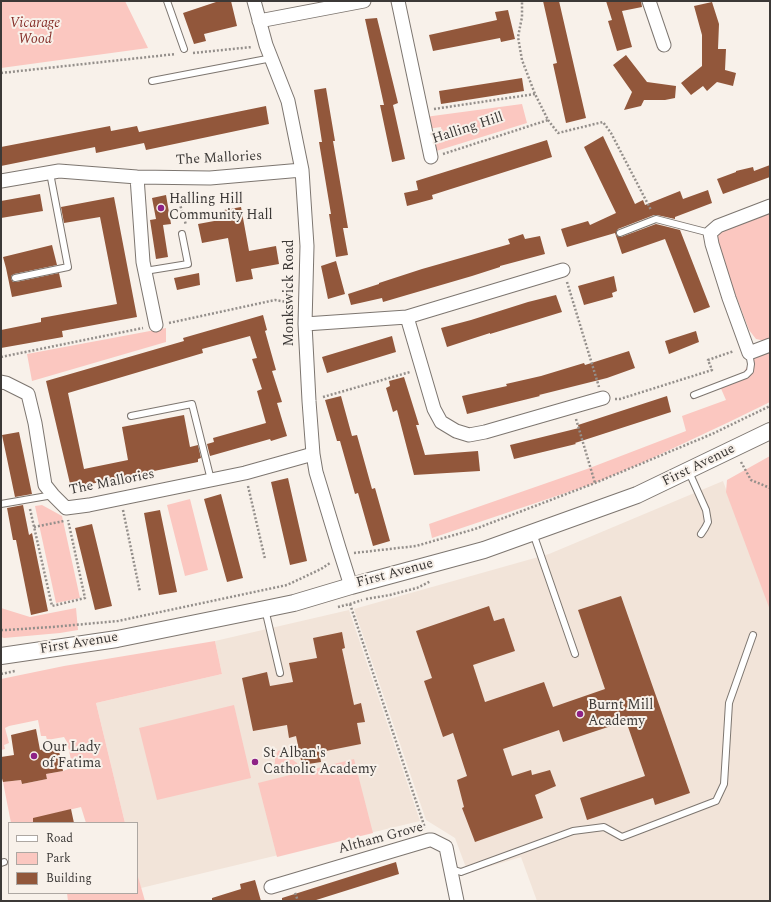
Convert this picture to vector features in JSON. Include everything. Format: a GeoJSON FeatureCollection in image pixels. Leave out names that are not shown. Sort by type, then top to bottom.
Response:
{"type":"FeatureCollection","features":[{"type":"Feature","properties":{"kind":"street","name":"Monkswick Road"},"geometry":{"type":"LineString","coordinates":[[254,1],[266,45],[288,101],[302,170],[307,246],[305,324],[313,454],[316,472],[351,586]]}},
{"type":"Feature","properties":{"kind":"street"},"geometry":{"type":"LineString","coordinates":[[260,21],[364,1]]}},
{"type":"Feature","properties":{"kind":"street","name":"Halling Hill"},"geometry":{"type":"LineString","coordinates":[[398,1],[431,158]]}},
{"type":"Feature","properties":{"kind":"street"},"geometry":{"type":"LineString","coordinates":[[649,1],[664,45]]}},
{"type":"Feature","properties":{"kind":"street","name":"The Mallories"},"geometry":{"type":"LineString","coordinates":[[1,181],[59,172],[136,177],[210,178],[302,170]]}},
{"type":"Feature","properties":{"kind":"street"},"geometry":{"type":"LineString","coordinates":[[136,177],[143,262],[156,325]]}},
{"type":"Feature","properties":{"kind":"street"},"geometry":{"type":"LineString","coordinates":[[770,206],[718,226],[710,233],[728,298],[748,350],[770,345]]}},
{"type":"Feature","properties":{"kind":"street"},"geometry":{"type":"LineString","coordinates":[[305,324],[407,317],[564,270]]}},
{"type":"Feature","properties":{"kind":"street"},"geometry":{"type":"LineString","coordinates":[[407,317],[434,409],[441,422],[456,431],[469,434],[485,432],[602,398]]}},
{"type":"Feature","properties":{"kind":"street","name":"The Mallories"},"geometry":{"type":"LineString","coordinates":[[1,382],[28,394],[35,423],[46,485],[67,514],[89,505],[244,473],[313,454]]}},
{"type":"Feature","properties":{"kind":"street","name":"First Avenue"},"geometry":{"type":"LineString","coordinates":[[1,656],[116,639],[294,603],[484,550],[637,496],[770,431]]}},
{"type":"Feature","properties":{"kind":"street","name":"Altham Grove"},"geometry":{"type":"LineString","coordinates":[[271,887],[432,840],[446,847],[457,901]]}},
{"type":"Feature","properties":{"kind":"lane"},"geometry":{"type":"LineString","coordinates":[[167,1],[185,51]]}},
{"type":"Feature","properties":{"kind":"lane"},"geometry":{"type":"LineString","coordinates":[[152,81],[272,58]]}},
{"type":"Feature","properties":{"kind":"lane"},"geometry":{"type":"LineString","coordinates":[[15,278],[68,267],[50,173]]}},
{"type":"Feature","properties":{"kind":"lane"},"geometry":{"type":"LineString","coordinates":[[620,233],[656,219],[710,233]]}},
{"type":"Feature","properties":{"kind":"lane"},"geometry":{"type":"LineString","coordinates":[[145,271],[188,264],[182,234]]}},
{"type":"Feature","properties":{"kind":"lane"},"geometry":{"type":"LineString","coordinates":[[694,395],[746,376],[750,371],[751,364],[748,350]]}},
{"type":"Feature","properties":{"kind":"lane"},"geometry":{"type":"LineString","coordinates":[[131,416],[192,404],[211,480]]}},
{"type":"Feature","properties":{"kind":"lane"},"geometry":{"type":"LineString","coordinates":[[688,471],[706,510],[708,522],[701,534]]}},
{"type":"Feature","properties":{"kind":"lane"},"geometry":{"type":"LineString","coordinates":[[1,504],[53,495]]}},
{"type":"Feature","properties":{"kind":"lane"},"geometry":{"type":"LineString","coordinates":[[533,533],[575,654]]}},
{"type":"Feature","properties":{"kind":"lane"},"geometry":{"type":"LineString","coordinates":[[266,609],[280,673]]}},
{"type":"Feature","properties":{"kind":"lane"},"geometry":{"type":"LineString","coordinates":[[450,869],[461,872],[573,831],[604,827],[622,837],[716,801],[724,784],[729,702],[753,635]]}},
{"type":"Feature","properties":{"kind":"path"},"geometry":{"type":"LineString","coordinates":[[522,1],[522,17],[518,37],[522,60],[535,94],[548,120],[558,133],[603,122],[611,133],[656,219]]}},
{"type":"Feature","properties":{"kind":"path"},"geometry":{"type":"LineString","coordinates":[[185,51],[266,45]]}},
{"type":"Feature","properties":{"kind":"path"},"geometry":{"type":"LineString","coordinates":[[1,73],[178,54]]}},
{"type":"Feature","properties":{"kind":"path"},"geometry":{"type":"LineString","coordinates":[[421,111],[535,94]]}},
{"type":"Feature","properties":{"kind":"path","name":"Halling Hill"},"geometry":{"type":"LineString","coordinates":[[431,158],[548,120]]}},
{"type":"Feature","properties":{"kind":"path"},"geometry":{"type":"LineString","coordinates":[[172,177],[186,225],[182,234]]}},
{"type":"Feature","properties":{"kind":"path"},"geometry":{"type":"LineString","coordinates":[[564,270],[602,398],[620,399],[712,370],[708,360],[748,350]]}},
{"type":"Feature","properties":{"kind":"path"},"geometry":{"type":"LineString","coordinates":[[309,401],[422,368]]}},
{"type":"Feature","properties":{"kind":"path"},"geometry":{"type":"LineString","coordinates":[[1,630],[118,621],[287,586],[321,569],[341,555],[416,546],[476,529],[595,483],[712,434],[770,406]]}},
{"type":"Feature","properties":{"kind":"path"},"geometry":{"type":"LineString","coordinates":[[572,407],[595,483]]}},
{"type":"Feature","properties":{"kind":"path"},"geometry":{"type":"LineString","coordinates":[[740,460],[751,480],[770,488]]}},
{"type":"Feature","properties":{"kind":"path"},"geometry":{"type":"LineString","coordinates":[[244,473],[265,559]]}},
{"type":"Feature","properties":{"kind":"path"},"geometry":{"type":"LineString","coordinates":[[120,498],[140,592]]}},
{"type":"Feature","properties":{"kind":"path"},"geometry":{"type":"LineString","coordinates":[[28,499],[34,527],[52,606],[85,598],[67,514],[34,527]]}},
{"type":"Feature","properties":{"kind":"path"},"geometry":{"type":"LineString","coordinates":[[350,604],[429,840]]}},
{"type":"Feature","properties":{"kind":"shaded area","name":"Burnt Mill Academy"},"geometry":{"type":"Polygon","coordinates":[[[723,481],[770,608],[770,901],[537,901],[521,857],[468,873],[455,838],[426,820],[354,609],[549,554],[723,481]]]}},
{"type":"Feature","properties":{"kind":"shaded area","name":"St Alban's Catholic Academy"},"geometry":{"type":"Polygon","coordinates":[[[349,610],[420,821],[141,888],[138,877],[138,822],[125,822],[96,703],[222,674],[215,641],[349,610]]]}},
{"type":"Feature","properties":{"kind":"green space","name":"Vicarage Wood"},"geometry":{"type":"Polygon","coordinates":[[[1,1],[125,1],[148,48],[1,68],[1,1]]]}},
{"type":"Feature","properties":{"kind":"green space"},"geometry":{"type":"Polygon","coordinates":[[[522,104],[527,123],[433,152],[431,145],[443,141],[441,127],[427,129],[425,117],[522,104]]]}},
{"type":"Feature","properties":{"kind":"green space"},"geometry":{"type":"Polygon","coordinates":[[[770,209],[770,342],[756,339],[749,330],[717,242],[718,236],[725,226],[770,209]]]}},
{"type":"Feature","properties":{"kind":"green space"},"geometry":{"type":"Polygon","coordinates":[[[166,328],[166,342],[32,381],[27,354],[166,328]]]}},
{"type":"Feature","properties":{"kind":"green space"},"geometry":{"type":"Polygon","coordinates":[[[770,352],[770,402],[646,461],[595,483],[432,538],[429,524],[587,469],[686,431],[682,416],[726,400],[719,384],[743,374],[751,359],[770,352]]]}},
{"type":"Feature","properties":{"kind":"green space"},"geometry":{"type":"Polygon","coordinates":[[[770,456],[770,610],[726,492],[727,480],[770,456]]]}},
{"type":"Feature","properties":{"kind":"green space"},"geometry":{"type":"Polygon","coordinates":[[[190,499],[208,570],[185,576],[167,505],[190,499]]]}},
{"type":"Feature","properties":{"kind":"green space"},"geometry":{"type":"Polygon","coordinates":[[[42,505],[62,516],[80,598],[56,603],[35,506],[42,505]]]}},
{"type":"Feature","properties":{"kind":"green space"},"geometry":{"type":"Polygon","coordinates":[[[1,608],[30,617],[76,608],[78,630],[4,638],[1,637],[1,608]]]}},
{"type":"Feature","properties":{"kind":"green space"},"geometry":{"type":"Polygon","coordinates":[[[215,641],[222,674],[96,703],[125,822],[86,822],[81,807],[52,814],[53,822],[11,822],[3,782],[21,780],[22,784],[47,779],[46,774],[71,768],[72,764],[67,742],[64,737],[47,740],[46,736],[41,736],[38,720],[5,728],[9,743],[4,745],[5,749],[1,750],[1,679],[64,666],[215,641]]]}},
{"type":"Feature","properties":{"kind":"green space"},"geometry":{"type":"Polygon","coordinates":[[[234,705],[251,778],[157,800],[139,728],[234,705]]]}},
{"type":"Feature","properties":{"kind":"green space"},"geometry":{"type":"Polygon","coordinates":[[[278,751],[287,751],[289,760],[293,760],[297,763],[299,770],[286,775],[281,771],[277,772],[274,768],[275,758],[278,751]]]}},
{"type":"Feature","properties":{"kind":"green space"},"geometry":{"type":"Polygon","coordinates":[[[354,759],[373,833],[277,857],[258,783],[354,759]]]}},
{"type":"Feature","properties":{"kind":"green space"},"geometry":{"type":"Polygon","coordinates":[[[138,876],[145,901],[68,901],[67,894],[138,894],[138,876]]]}},
{"type":"Feature","properties":{"kind":"building"},"geometry":{"type":"Polygon","coordinates":[[[219,1],[231,1],[237,26],[204,34],[206,41],[194,44],[183,13],[219,1]]]}},
{"type":"Feature","properties":{"kind":"building"},"geometry":{"type":"Polygon","coordinates":[[[543,1],[559,1],[586,118],[566,123],[553,64],[557,63],[543,1]]]}},
{"type":"Feature","properties":{"kind":"building"},"geometry":{"type":"Polygon","coordinates":[[[606,1],[641,1],[642,7],[622,11],[632,47],[617,51],[608,21],[612,20],[606,1]]]}},
{"type":"Feature","properties":{"kind":"building"},"geometry":{"type":"Polygon","coordinates":[[[712,2],[719,24],[718,49],[726,49],[725,70],[736,73],[733,86],[717,82],[707,91],[703,86],[691,95],[681,83],[702,66],[702,35],[694,6],[712,2]]]}},
{"type":"Feature","properties":{"kind":"building"},"geometry":{"type":"Polygon","coordinates":[[[508,10],[515,39],[501,42],[500,38],[433,51],[429,35],[497,20],[495,12],[508,10]]]}},
{"type":"Feature","properties":{"kind":"building"},"geometry":{"type":"Polygon","coordinates":[[[377,18],[398,103],[393,105],[405,159],[392,162],[380,105],[384,105],[365,19],[377,18]]]}},
{"type":"Feature","properties":{"kind":"building"},"geometry":{"type":"Polygon","coordinates":[[[626,55],[647,82],[676,86],[675,98],[665,100],[644,100],[641,106],[624,110],[632,92],[613,65],[626,55]]]}},
{"type":"Feature","properties":{"kind":"building"},"geometry":{"type":"Polygon","coordinates":[[[522,78],[524,91],[441,104],[439,91],[522,78]]]}},
{"type":"Feature","properties":{"kind":"building"},"geometry":{"type":"Polygon","coordinates":[[[326,88],[335,141],[333,141],[348,228],[343,228],[348,255],[336,257],[329,214],[331,214],[319,142],[322,142],[314,90],[326,88]]]}},
{"type":"Feature","properties":{"kind":"building"},"geometry":{"type":"Polygon","coordinates":[[[266,106],[269,124],[146,150],[144,143],[96,153],[95,147],[1,166],[1,147],[110,126],[111,131],[137,126],[139,132],[266,106]]]}},
{"type":"Feature","properties":{"kind":"building"},"geometry":{"type":"Polygon","coordinates":[[[603,136],[635,204],[643,200],[645,205],[680,191],[683,199],[708,190],[712,203],[675,217],[675,219],[654,215],[618,229],[616,233],[617,236],[621,237],[656,224],[680,230],[710,307],[694,313],[665,239],[622,254],[615,233],[567,247],[561,229],[588,221],[590,225],[616,213],[584,147],[603,136]]]}},
{"type":"Feature","properties":{"kind":"building"},"geometry":{"type":"Polygon","coordinates":[[[547,140],[552,157],[432,195],[433,199],[407,206],[404,193],[418,190],[416,181],[547,140]]]}},
{"type":"Feature","properties":{"kind":"building"},"geometry":{"type":"Polygon","coordinates":[[[770,165],[770,177],[723,194],[717,179],[736,171],[753,167],[754,171],[770,165]]]}},
{"type":"Feature","properties":{"kind":"building"},"geometry":{"type":"Polygon","coordinates":[[[40,194],[43,211],[1,218],[1,201],[40,194]]]}},
{"type":"Feature","properties":{"kind":"building"},"geometry":{"type":"Polygon","coordinates":[[[166,195],[171,224],[163,225],[168,257],[156,259],[150,220],[156,219],[152,198],[166,195]]]}},
{"type":"Feature","properties":{"kind":"building"},"geometry":{"type":"Polygon","coordinates":[[[114,197],[137,317],[62,331],[63,337],[1,348],[1,330],[41,322],[41,318],[117,304],[100,217],[64,223],[61,207],[114,197]]]}},
{"type":"Feature","properties":{"kind":"building"},"geometry":{"type":"Polygon","coordinates":[[[241,207],[249,251],[276,246],[279,264],[251,269],[253,279],[236,282],[228,238],[202,243],[198,224],[225,219],[224,210],[241,207]]]}},
{"type":"Feature","properties":{"kind":"building"},"geometry":{"type":"Polygon","coordinates":[[[523,234],[525,239],[540,236],[545,254],[500,266],[472,276],[383,302],[382,298],[351,305],[348,294],[422,269],[510,244],[508,239],[523,234]]]}},
{"type":"Feature","properties":{"kind":"building"},"geometry":{"type":"Polygon","coordinates":[[[52,245],[57,265],[14,274],[11,276],[11,279],[13,282],[16,282],[59,273],[62,287],[12,297],[3,257],[52,245]]]}},
{"type":"Feature","properties":{"kind":"building"},"geometry":{"type":"Polygon","coordinates":[[[336,261],[345,294],[328,299],[321,266],[336,261]]]}},
{"type":"Feature","properties":{"kind":"building"},"geometry":{"type":"Polygon","coordinates":[[[199,273],[200,285],[177,290],[174,278],[199,273]]]}},
{"type":"Feature","properties":{"kind":"building"},"geometry":{"type":"Polygon","coordinates":[[[614,276],[617,291],[612,293],[613,297],[584,305],[578,286],[614,276]]]}},
{"type":"Feature","properties":{"kind":"building"},"geometry":{"type":"Polygon","coordinates":[[[556,295],[562,312],[447,347],[441,328],[556,295]]]}},
{"type":"Feature","properties":{"kind":"building"},"geometry":{"type":"Polygon","coordinates":[[[263,315],[267,330],[265,331],[276,370],[272,371],[282,402],[277,403],[287,436],[271,441],[270,439],[210,456],[207,444],[214,442],[213,438],[266,423],[257,391],[262,389],[252,359],[257,358],[250,336],[202,349],[203,353],[68,393],[84,469],[128,460],[122,427],[184,415],[190,447],[198,445],[201,458],[198,459],[198,462],[71,488],[46,381],[184,341],[183,338],[263,315]]]}},
{"type":"Feature","properties":{"kind":"building"},"geometry":{"type":"Polygon","coordinates":[[[696,331],[699,342],[669,354],[665,341],[696,331]]]}},
{"type":"Feature","properties":{"kind":"building"},"geometry":{"type":"Polygon","coordinates":[[[392,336],[396,352],[327,373],[322,357],[392,336]]]}},
{"type":"Feature","properties":{"kind":"building"},"geometry":{"type":"Polygon","coordinates":[[[629,351],[635,368],[607,378],[467,414],[462,396],[507,386],[506,384],[541,376],[584,363],[585,365],[629,351]]]}},
{"type":"Feature","properties":{"kind":"building"},"geometry":{"type":"Polygon","coordinates":[[[404,377],[419,425],[416,425],[425,455],[478,451],[480,471],[414,475],[397,410],[393,412],[386,388],[390,386],[389,381],[404,377]]]}},
{"type":"Feature","properties":{"kind":"building"},"geometry":{"type":"Polygon","coordinates":[[[341,396],[352,436],[357,435],[372,489],[375,488],[390,541],[373,546],[358,493],[355,494],[340,441],[337,441],[325,400],[341,396]]]}},
{"type":"Feature","properties":{"kind":"building"},"geometry":{"type":"Polygon","coordinates":[[[667,396],[671,412],[575,443],[576,444],[514,459],[510,445],[579,428],[578,425],[667,396]]]}},
{"type":"Feature","properties":{"kind":"building"},"geometry":{"type":"Polygon","coordinates":[[[19,432],[32,494],[15,497],[2,435],[19,432]]]}},
{"type":"Feature","properties":{"kind":"building"},"geometry":{"type":"Polygon","coordinates":[[[288,478],[307,561],[290,565],[271,482],[288,478]]]}},
{"type":"Feature","properties":{"kind":"building"},"geometry":{"type":"Polygon","coordinates":[[[221,494],[243,578],[227,582],[204,499],[221,494]]]}},
{"type":"Feature","properties":{"kind":"building"},"geometry":{"type":"Polygon","coordinates":[[[23,505],[29,535],[32,533],[48,611],[31,615],[16,540],[13,540],[7,508],[23,505]]]}},
{"type":"Feature","properties":{"kind":"building"},"geometry":{"type":"Polygon","coordinates":[[[160,510],[177,592],[159,595],[144,513],[160,510]]]}},
{"type":"Feature","properties":{"kind":"building"},"geometry":{"type":"Polygon","coordinates":[[[92,524],[112,606],[95,610],[75,528],[92,524]]]}},
{"type":"Feature","properties":{"kind":"building"},"geometry":{"type":"Polygon","coordinates":[[[621,596],[690,793],[655,805],[653,798],[587,820],[580,798],[645,776],[626,721],[563,742],[559,730],[503,749],[512,776],[531,770],[532,775],[550,770],[556,786],[535,795],[543,818],[475,842],[462,808],[464,807],[457,780],[467,776],[453,733],[443,737],[424,681],[432,678],[416,631],[489,606],[494,621],[504,618],[515,651],[473,665],[485,702],[544,682],[553,707],[605,689],[578,610],[621,596]]]}},
{"type":"Feature","properties":{"kind":"building"},"geometry":{"type":"Polygon","coordinates":[[[342,632],[345,648],[342,649],[354,705],[361,703],[365,722],[357,723],[361,744],[326,751],[327,755],[320,756],[321,762],[302,765],[296,736],[289,738],[287,725],[253,731],[242,678],[267,672],[270,686],[293,682],[289,663],[317,658],[313,638],[342,632]]]}},
{"type":"Feature","properties":{"kind":"building","name":"Our Lady of Fatima"},"geometry":{"type":"Polygon","coordinates":[[[36,729],[40,750],[58,746],[63,771],[46,774],[47,779],[22,784],[21,780],[3,782],[1,775],[1,757],[14,755],[11,735],[36,729]]]}},
{"type":"Feature","properties":{"kind":"building"},"geometry":{"type":"Polygon","coordinates":[[[71,809],[74,822],[33,822],[33,818],[71,809]]]}},
{"type":"Feature","properties":{"kind":"building"},"geometry":{"type":"Polygon","coordinates":[[[396,862],[399,874],[313,901],[282,901],[282,898],[396,862]]]}},
{"type":"Feature","properties":{"kind":"building"},"geometry":{"type":"Polygon","coordinates":[[[255,880],[261,901],[212,901],[212,898],[241,889],[240,884],[255,880]]]}},
{"type":"Feature","properties":{"kind":"place","name":"Halling Hill Community Hall"},"geometry":{"type":"Point","coordinates":[161,208]}},
{"type":"Feature","properties":{"kind":"place","name":"Burnt Mill Academy"},"geometry":{"type":"Point","coordinates":[580,714]}},
{"type":"Feature","properties":{"kind":"place","name":"Our Lady of Fatima"},"geometry":{"type":"Point","coordinates":[34,756]}},
{"type":"Feature","properties":{"kind":"place","name":"St Alban's Catholic Academy"},"geometry":{"type":"Point","coordinates":[255,762]}}]}
